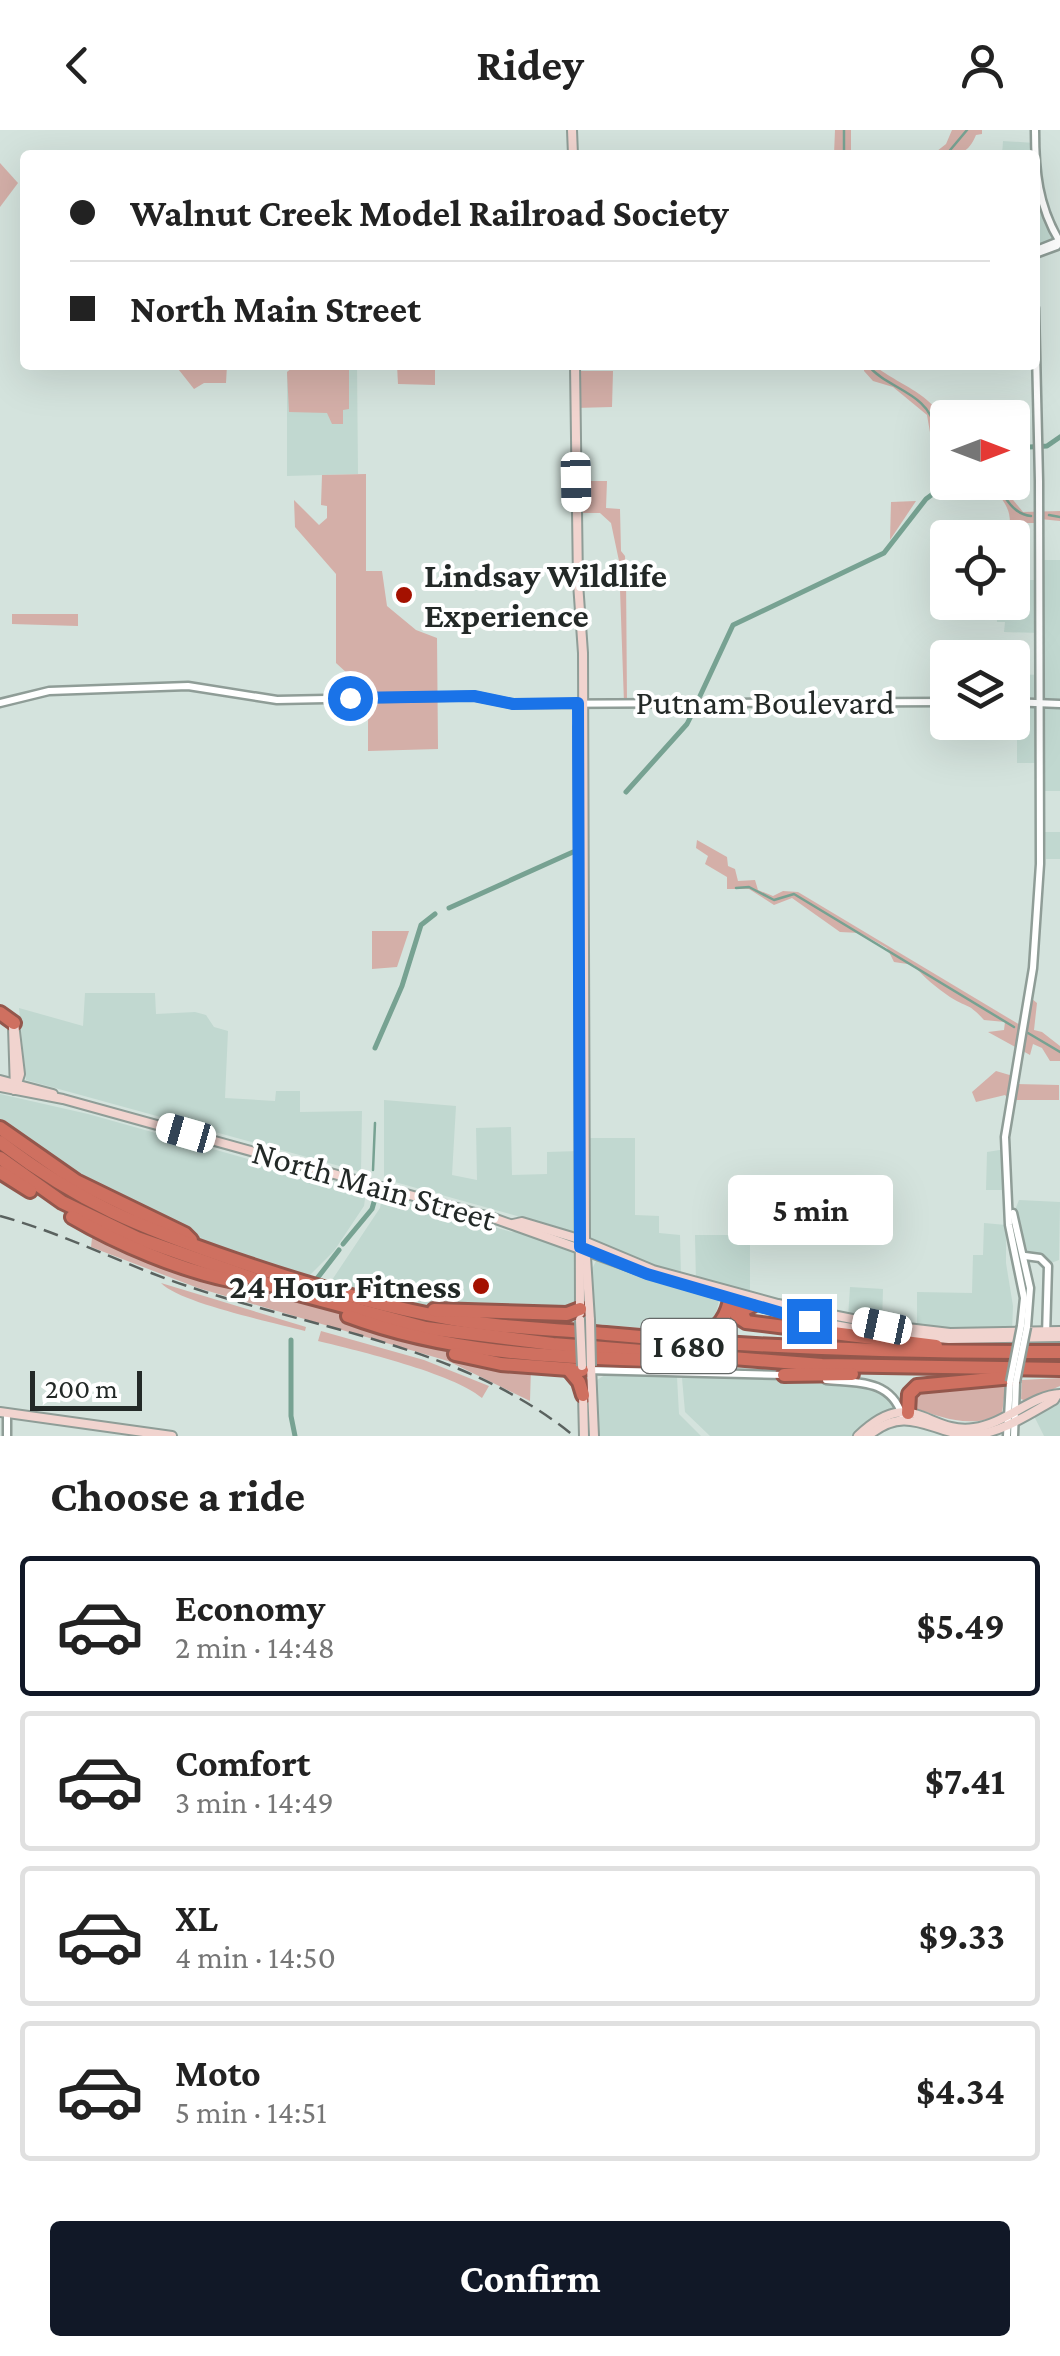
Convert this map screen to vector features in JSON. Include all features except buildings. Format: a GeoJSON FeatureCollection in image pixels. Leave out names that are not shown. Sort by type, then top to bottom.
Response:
{"type":"FeatureCollection","features":[{"type":"Feature","properties":{"kind":"highway","name":"I 680"},"geometry":{"type":"LineString","coordinates":[[3,1132],[91,1204],[298,1288]]}},
{"type":"Feature","properties":{"kind":"highway"},"geometry":{"type":"LineString","coordinates":[[3,1132],[76,1182],[185,1234],[199,1248]]}},
{"type":"Feature","properties":{"kind":"highway","name":"I 680"},"geometry":{"type":"LineString","coordinates":[[0,1158],[62,1202],[114,1229],[298,1288],[443,1322],[793,1354],[1060,1356]]}},
{"type":"Feature","properties":{"kind":"highway"},"geometry":{"type":"LineString","coordinates":[[0,1172],[108,1236],[212,1277],[298,1288]]}},
{"type":"Feature","properties":{"kind":"highway","name":"I 680"},"geometry":{"type":"LineString","coordinates":[[179,1240],[187,1249],[298,1288]]}},
{"type":"Feature","properties":{"kind":"highway","name":"I 680"},"geometry":{"type":"LineString","coordinates":[[322,1294],[334,1304],[458,1333],[881,1367],[1060,1369]]}},
{"type":"Feature","properties":{"kind":"highway","name":"I 680"},"geometry":{"type":"LineString","coordinates":[[322,1294],[465,1321],[657,1338],[754,1346],[1060,1356]]}},
{"type":"Feature","properties":{"kind":"highway"},"geometry":{"type":"LineString","coordinates":[[730,1295],[737,1316],[746,1322],[937,1346],[952,1354]]}},
{"type":"Feature","properties":{"kind":"highway"},"geometry":{"type":"LineString","coordinates":[[657,1338],[709,1332],[725,1318],[730,1295]]}},
{"type":"Feature","properties":{"kind":"highway"},"geometry":{"type":"LineString","coordinates":[[334,1304],[346,1316],[478,1360],[583,1368],[579,1382],[586,1398]]}},
{"type":"Feature","properties":{"kind":"highway"},"geometry":{"type":"LineString","coordinates":[[746,1322],[742,1310],[753,1305]]}},
{"type":"Feature","properties":{"kind":"highway"},"geometry":{"type":"LineString","coordinates":[[407,1310],[583,1316]]}},
{"type":"Feature","properties":{"kind":"highway"},"geometry":{"type":"LineString","coordinates":[[397,1332],[482,1350],[628,1359],[710,1356]]}},
{"type":"Feature","properties":{"kind":"highway"},"geometry":{"type":"LineString","coordinates":[[784,1375],[851,1374],[881,1367]]}},
{"type":"Feature","properties":{"kind":"highway"},"geometry":{"type":"LineString","coordinates":[[905,1417],[908,1394],[917,1386],[1060,1369]]}},
{"type":"Feature","properties":{"kind":"main road"},"geometry":{"type":"LineString","coordinates":[[575,370],[583,1368],[594,1433]]}},
{"type":"Feature","properties":{"kind":"main road"},"geometry":{"type":"LineString","coordinates":[[5,1019],[18,1032],[16,1085]]}},
{"type":"Feature","properties":{"kind":"main road","name":"North Main Street"},"geometry":{"type":"LineString","coordinates":[[0,1083],[513,1224],[522,1222],[753,1305],[809,1321],[949,1339],[1018,1330]]}},
{"type":"Feature","properties":{"kind":"main road"},"geometry":{"type":"LineString","coordinates":[[583,1244],[588,1277],[583,1316]]}},
{"type":"Feature","properties":{"kind":"main road","name":"North Main Street"},"geometry":{"type":"LineString","coordinates":[[583,1244],[617,1262],[730,1295],[882,1326],[950,1333],[1018,1330]]}},
{"type":"Feature","properties":{"kind":"main road"},"geometry":{"type":"LineString","coordinates":[[588,1277],[596,1262],[617,1262]]}},
{"type":"Feature","properties":{"kind":"main road"},"geometry":{"type":"LineString","coordinates":[[1018,1330],[1060,1334]]}},
{"type":"Feature","properties":{"kind":"main road"},"geometry":{"type":"LineString","coordinates":[[1010,1426],[1034,1403],[1051,1394],[1058,1395]]}},
{"type":"Feature","properties":{"kind":"main road"},"geometry":{"type":"LineString","coordinates":[[858,1436],[872,1422],[905,1417],[966,1429],[1010,1426],[1058,1395]]}},
{"type":"Feature","properties":{"kind":"main road"},"geometry":{"type":"LineString","coordinates":[[581,1436],[586,1398]]}},
{"type":"Feature","properties":{"kind":"main road"},"geometry":{"type":"LineString","coordinates":[[3,1412],[172,1436]]}},
{"type":"Feature","properties":{"kind":"main road"},"geometry":{"type":"LineString","coordinates":[[868,1436],[905,1417]]}},
{"type":"Feature","properties":{"kind":"street"},"geometry":{"type":"LineString","coordinates":[[1040,197],[1060,242]]}},
{"type":"Feature","properties":{"kind":"street"},"geometry":{"type":"LineString","coordinates":[[1010,1426],[1018,1330],[1031,1298],[1009,1225],[1005,1129],[1038,917],[1036,370]]}},
{"type":"Feature","properties":{"kind":"street","name":"Putnam Boulevard"},"geometry":{"type":"LineString","coordinates":[[0,703],[49,691],[188,686],[276,700],[460,696],[513,704],[930,702]]}},
{"type":"Feature","properties":{"kind":"street"},"geometry":{"type":"LineString","coordinates":[[1030,703],[1060,704]]}},
{"type":"Feature","properties":{"kind":"street"},"geometry":{"type":"LineString","coordinates":[[1022,1258],[1042,1265],[1046,1282],[1046,1334]]}},
{"type":"Feature","properties":{"kind":"street"},"geometry":{"type":"LineString","coordinates":[[583,1368],[784,1375],[878,1385],[895,1398],[905,1417]]}},
{"type":"Feature","properties":{"kind":"street"},"geometry":{"type":"LineString","coordinates":[[586,1398],[596,1380],[611,1370]]}},
{"type":"Feature","properties":{"kind":"street"},"geometry":{"type":"LineString","coordinates":[[1010,1426],[1013,1382]]}},
{"type":"Feature","properties":{"kind":"street"},"geometry":{"type":"LineString","coordinates":[[1014,1396],[1021,1404],[1034,1403]]}},
{"type":"Feature","properties":{"kind":"street"},"geometry":{"type":"LineString","coordinates":[[3,1412],[7,1436]]}},
{"type":"Feature","properties":{"kind":"shaded area"},"geometry":{"type":"Polygon","coordinates":[[[835,130],[851,130],[851,150],[834,150],[835,130]]]}},
{"type":"Feature","properties":{"kind":"shaded area"},"geometry":{"type":"Polygon","coordinates":[[[952,130],[982,130],[964,150],[938,150],[952,130]]]}},
{"type":"Feature","properties":{"kind":"shaded area"},"geometry":{"type":"Polygon","coordinates":[[[1003,141],[1035,143],[1035,150],[1002,150],[1003,141]]]}},
{"type":"Feature","properties":{"kind":"shaded area"},"geometry":{"type":"Polygon","coordinates":[[[0,163],[18,183],[0,207],[0,163]]]}},
{"type":"Feature","properties":{"kind":"shaded area"},"geometry":{"type":"Polygon","coordinates":[[[1040,186],[1059,241],[1040,252],[1040,186]]]}},
{"type":"Feature","properties":{"kind":"shaded area"},"geometry":{"type":"Polygon","coordinates":[[[179,370],[227,370],[226,383],[204,383],[194,389],[179,370]]]}},
{"type":"Feature","properties":{"kind":"shaded area"},"geometry":{"type":"Polygon","coordinates":[[[349,370],[349,409],[343,410],[343,424],[332,424],[327,413],[289,412],[287,372],[349,370]]]}},
{"type":"Feature","properties":{"kind":"shaded area"},"geometry":{"type":"Polygon","coordinates":[[[357,370],[358,474],[287,476],[287,372],[357,370]]]}},
{"type":"Feature","properties":{"kind":"shaded area"},"geometry":{"type":"Polygon","coordinates":[[[397,370],[435,370],[435,385],[398,384],[397,370]]]}},
{"type":"Feature","properties":{"kind":"shaded area"},"geometry":{"type":"Polygon","coordinates":[[[864,370],[881,370],[930,403],[930,432],[927,415],[893,387],[873,381],[864,370]]]}},
{"type":"Feature","properties":{"kind":"shaded area"},"geometry":{"type":"Polygon","coordinates":[[[575,371],[613,371],[612,407],[575,408],[575,371]]]}},
{"type":"Feature","properties":{"kind":"shaded area"},"geometry":{"type":"Polygon","coordinates":[[[366,474],[366,571],[382,571],[387,606],[416,630],[437,638],[438,749],[368,751],[368,694],[348,693],[348,674],[336,663],[336,574],[295,527],[294,500],[319,525],[327,518],[327,506],[321,505],[322,475],[366,474]]]}},
{"type":"Feature","properties":{"kind":"shaded area"},"geometry":{"type":"Polygon","coordinates":[[[577,481],[607,481],[606,508],[620,509],[626,575],[627,703],[619,561],[611,523],[600,513],[577,513],[577,481]]]}},
{"type":"Feature","properties":{"kind":"shaded area"},"geometry":{"type":"Polygon","coordinates":[[[1002,500],[1013,500],[1023,512],[1060,511],[1060,521],[1010,520],[1002,500]]]}},
{"type":"Feature","properties":{"kind":"shaded area"},"geometry":{"type":"Polygon","coordinates":[[[916,501],[890,540],[891,502],[916,501]]]}},
{"type":"Feature","properties":{"kind":"shaded area"},"geometry":{"type":"Polygon","coordinates":[[[1039,560],[1060,560],[1060,791],[1039,791],[1039,763],[1017,763],[1017,740],[1030,740],[1030,675],[1039,675],[1040,633],[1004,632],[1005,622],[997,622],[1030,620],[1030,580],[1039,580],[1039,560]]]}},
{"type":"Feature","properties":{"kind":"shaded area"},"geometry":{"type":"Polygon","coordinates":[[[12,614],[78,614],[78,626],[12,624],[12,614]]]}},
{"type":"Feature","properties":{"kind":"shaded area"},"geometry":{"type":"Polygon","coordinates":[[[1045,832],[1060,832],[1060,859],[1046,859],[1045,832]]]}},
{"type":"Feature","properties":{"kind":"shaded area"},"geometry":{"type":"Polygon","coordinates":[[[697,840],[727,857],[738,881],[755,880],[758,890],[773,896],[783,891],[798,892],[1020,1025],[1027,995],[1037,1003],[1034,1030],[1060,1046],[1060,1061],[1050,1061],[1042,1048],[1033,1044],[1030,1055],[988,1032],[1004,1030],[1005,1022],[984,1020],[914,965],[894,962],[887,948],[860,933],[840,932],[792,898],[774,905],[749,889],[727,889],[727,877],[705,864],[708,856],[696,848],[697,840]]]}},
{"type":"Feature","properties":{"kind":"shaded area"},"geometry":{"type":"Polygon","coordinates":[[[372,931],[409,931],[397,967],[372,969],[372,931]]]}},
{"type":"Feature","properties":{"kind":"shaded area"},"geometry":{"type":"Polygon","coordinates":[[[85,993],[155,993],[156,1014],[195,1012],[206,1015],[214,1027],[228,1031],[225,1098],[275,1101],[276,1091],[300,1091],[300,1112],[362,1111],[361,1172],[26,1080],[19,1008],[83,1026],[85,993]]]}},
{"type":"Feature","properties":{"kind":"shaded area"},"geometry":{"type":"Polygon","coordinates":[[[996,1071],[1013,1076],[1012,1084],[1059,1085],[1059,1100],[1009,1100],[1005,1095],[976,1102],[972,1092],[996,1071]]]}},
{"type":"Feature","properties":{"kind":"shaded area"},"geometry":{"type":"Polygon","coordinates":[[[0,1094],[88,1114],[366,1192],[364,1206],[334,1251],[303,1282],[199,1248],[76,1181],[0,1124],[0,1094]]]}},
{"type":"Feature","properties":{"kind":"shaded area"},"geometry":{"type":"Polygon","coordinates":[[[384,1100],[456,1106],[452,1175],[477,1180],[476,1128],[511,1127],[512,1175],[547,1174],[547,1152],[579,1151],[579,1239],[522,1222],[517,1216],[384,1179],[384,1100]]]}},
{"type":"Feature","properties":{"kind":"shaded area"},"geometry":{"type":"Polygon","coordinates":[[[585,1138],[635,1138],[635,1215],[659,1216],[659,1233],[680,1235],[681,1277],[585,1241],[585,1138]]]}},
{"type":"Feature","properties":{"kind":"shaded area"},"geometry":{"type":"Polygon","coordinates":[[[1006,1149],[1010,1190],[986,1190],[987,1152],[1006,1149]]]}},
{"type":"Feature","properties":{"kind":"shaded area"},"geometry":{"type":"Polygon","coordinates":[[[382,1196],[580,1247],[580,1309],[407,1310],[326,1289],[380,1208],[382,1196]]]}},
{"type":"Feature","properties":{"kind":"shaded area"},"geometry":{"type":"Polygon","coordinates":[[[1019,1200],[1060,1202],[1059,1260],[1051,1263],[1041,1254],[1028,1252],[1015,1210],[1019,1200]]]}},
{"type":"Feature","properties":{"kind":"shaded area"},"geometry":{"type":"Polygon","coordinates":[[[984,1223],[1006,1225],[1012,1331],[917,1330],[917,1292],[972,1293],[973,1255],[983,1255],[984,1223]]]}},
{"type":"Feature","properties":{"kind":"shaded area"},"geometry":{"type":"Polygon","coordinates":[[[729,1227],[750,1227],[750,1296],[696,1282],[695,1235],[728,1235],[729,1227]]]}},
{"type":"Feature","properties":{"kind":"shaded area"},"geometry":{"type":"Polygon","coordinates":[[[93,1229],[199,1273],[301,1293],[346,1316],[459,1355],[531,1367],[530,1401],[448,1361],[198,1288],[91,1247],[93,1229]]]}},
{"type":"Feature","properties":{"kind":"shaded area"},"geometry":{"type":"Polygon","coordinates":[[[596,1261],[617,1262],[720,1296],[713,1327],[694,1332],[596,1324],[590,1320],[588,1277],[596,1261]]]}},
{"type":"Feature","properties":{"kind":"shaded area"},"geometry":{"type":"Polygon","coordinates":[[[161,1283],[306,1327],[305,1331],[206,1305],[161,1283]]]}},
{"type":"Feature","properties":{"kind":"shaded area"},"geometry":{"type":"Polygon","coordinates":[[[850,1287],[883,1289],[882,1325],[848,1318],[850,1287]]]}},
{"type":"Feature","properties":{"kind":"shaded area"},"geometry":{"type":"Polygon","coordinates":[[[321,1331],[424,1360],[489,1386],[482,1398],[428,1372],[318,1341],[321,1331]]]}},
{"type":"Feature","properties":{"kind":"shaded area"},"geometry":{"type":"Polygon","coordinates":[[[611,1371],[673,1371],[677,1377],[679,1414],[701,1436],[596,1436],[592,1393],[597,1380],[611,1371]]]}},
{"type":"Feature","properties":{"kind":"shaded area"},"geometry":{"type":"Polygon","coordinates":[[[688,1371],[879,1385],[902,1413],[891,1415],[858,1436],[710,1436],[685,1412],[682,1378],[688,1371]]]}},
{"type":"Feature","properties":{"kind":"shaded area"},"geometry":{"type":"Polygon","coordinates":[[[1060,1378],[1060,1386],[1026,1401],[1021,1399],[1022,1380],[1060,1378]]]}},
{"type":"Feature","properties":{"kind":"shaded area"},"geometry":{"type":"Polygon","coordinates":[[[1006,1381],[1002,1414],[990,1418],[957,1420],[912,1407],[914,1392],[1006,1381]]]}},
{"type":"Feature","properties":{"kind":"shaded area"},"geometry":{"type":"Polygon","coordinates":[[[1060,1401],[1060,1436],[1044,1436],[1033,1414],[1060,1401]]]}},
{"type":"Feature","properties":{"kind":"waterway"},"geometry":{"type":"LineString","coordinates":[[844,130],[844,150]]}},
{"type":"Feature","properties":{"kind":"waterway"},"geometry":{"type":"LineString","coordinates":[[950,150],[967,130]]}},
{"type":"Feature","properties":{"kind":"waterway"},"geometry":{"type":"LineString","coordinates":[[873,370],[916,399],[930,415]]}},
{"type":"Feature","properties":{"kind":"waterway"},"geometry":{"type":"LineString","coordinates":[[1030,447],[1047,446],[1060,437]]}},
{"type":"Feature","properties":{"kind":"waterway"},"geometry":{"type":"LineString","coordinates":[[700,696],[733,625],[884,553],[930,496]]}},
{"type":"Feature","properties":{"kind":"waterway"},"geometry":{"type":"LineString","coordinates":[[1007,500],[1031,516]]}},
{"type":"Feature","properties":{"kind":"waterway"},"geometry":{"type":"LineString","coordinates":[[1049,515],[1060,517]]}},
{"type":"Feature","properties":{"kind":"waterway"},"geometry":{"type":"LineString","coordinates":[[626,792],[687,724],[693,712]]}},
{"type":"Feature","properties":{"kind":"waterway"},"geometry":{"type":"LineString","coordinates":[[449,908],[573,852]]}},
{"type":"Feature","properties":{"kind":"waterway"},"geometry":{"type":"LineString","coordinates":[[736,888],[749,887],[774,900],[794,894],[1014,1027]]}},
{"type":"Feature","properties":{"kind":"waterway"},"geometry":{"type":"LineString","coordinates":[[375,1048],[402,986],[421,925],[435,914]]}},
{"type":"Feature","properties":{"kind":"waterway"},"geometry":{"type":"LineString","coordinates":[[1028,1033],[1060,1052]]}},
{"type":"Feature","properties":{"kind":"waterway"},"geometry":{"type":"LineString","coordinates":[[373,1170],[375,1123]]}},
{"type":"Feature","properties":{"kind":"waterway"},"geometry":{"type":"LineString","coordinates":[[343,1244],[374,1202]]}},
{"type":"Feature","properties":{"kind":"waterway"},"geometry":{"type":"LineString","coordinates":[[312,1285],[339,1250]]}},
{"type":"Feature","properties":{"kind":"waterway"},"geometry":{"type":"LineString","coordinates":[[291,1340],[291,1416],[295,1436]]}},
{"type":"Feature","properties":{"kind":"railway"},"geometry":{"type":"LineString","coordinates":[[0,1216],[193,1288],[440,1361],[532,1406],[574,1436]]}},
{"type":"Feature","properties":{"kind":"place","name":"Lindsay Wildlife Experience"},"geometry":{"type":"Point","coordinates":[404,595]}},
{"type":"Feature","properties":{"kind":"place","name":"24 Hour Fitness"},"geometry":{"type":"Point","coordinates":[481,1286]}},
{"type":"Feature","properties":{"kind":"route"},"geometry":{"type":"LineString","coordinates":[[350,698],[474,696],[513,704],[578,703],[580,1247],[647,1274],[809,1321]]}}]}
